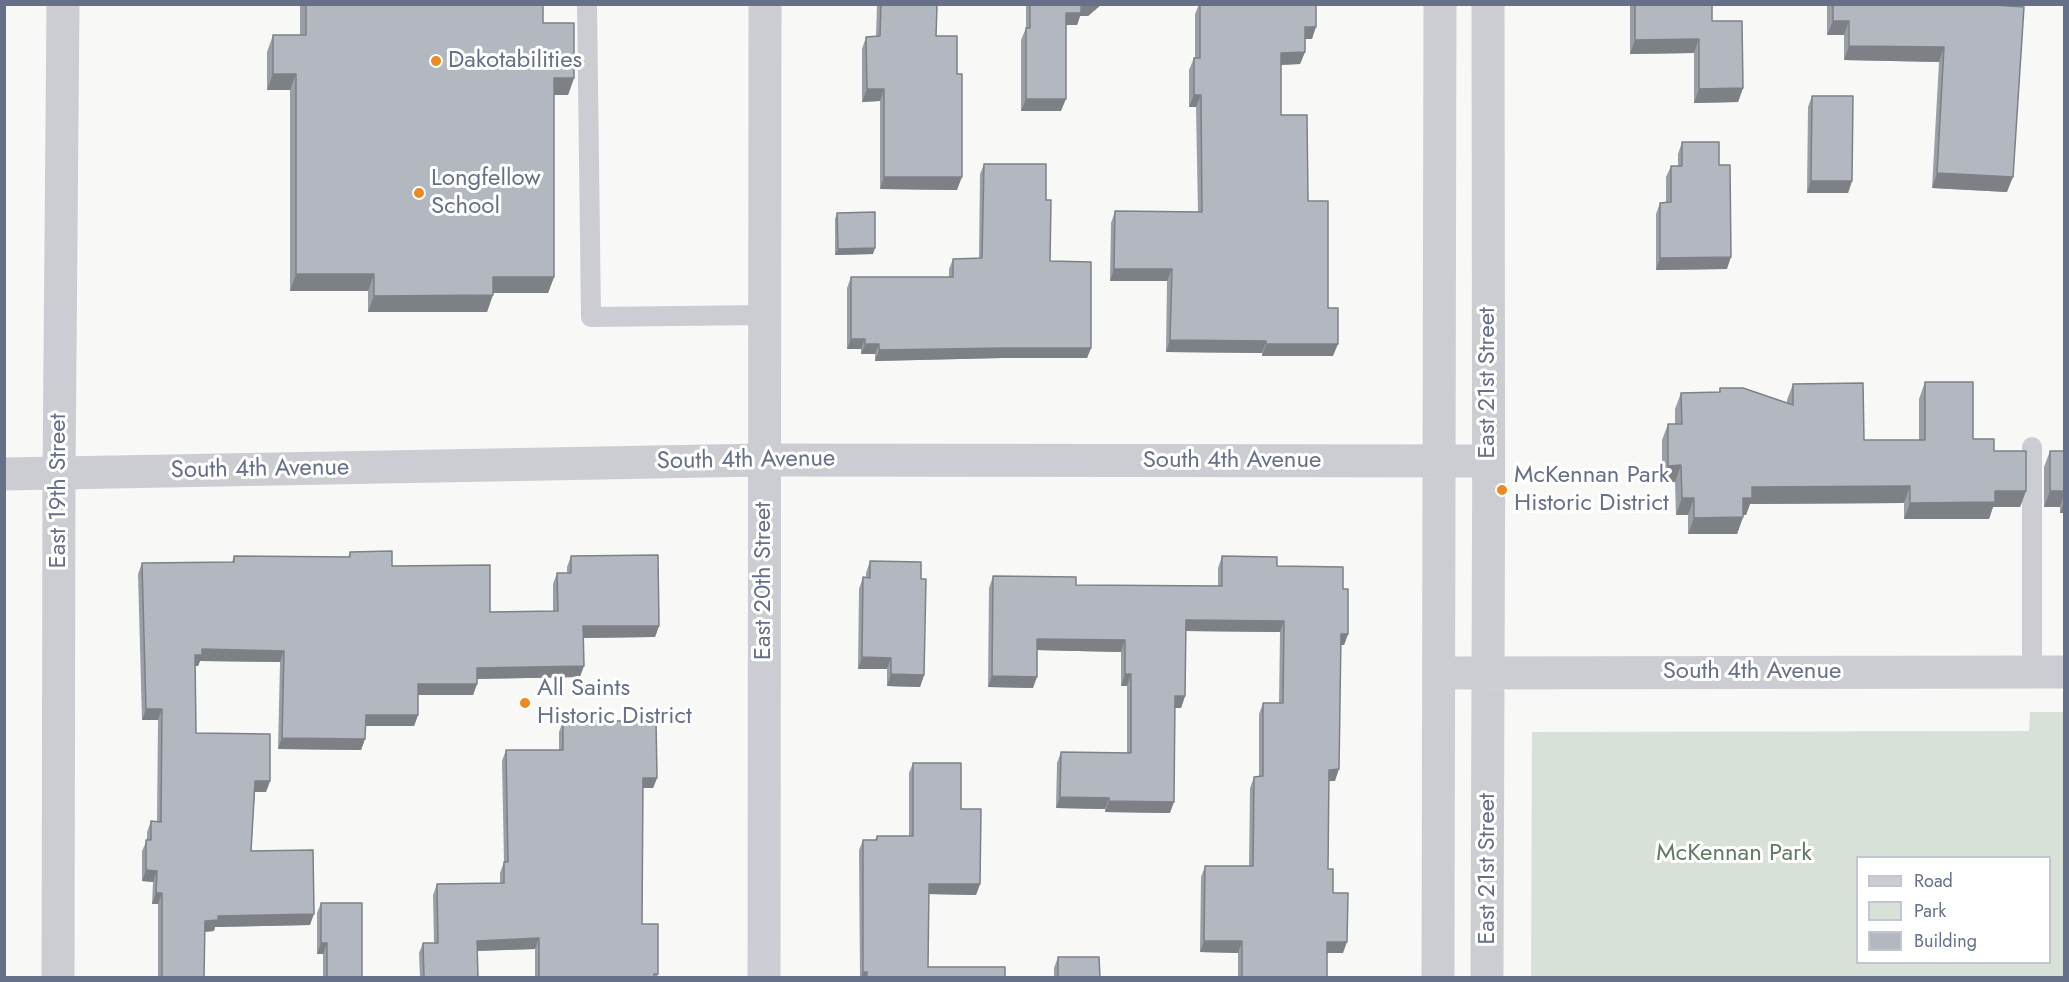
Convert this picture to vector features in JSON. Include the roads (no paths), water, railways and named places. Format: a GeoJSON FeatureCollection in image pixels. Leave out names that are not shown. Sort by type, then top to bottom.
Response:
{"type":"FeatureCollection","features":[{"type":"Feature","properties":{"kind":"street","name":"East 19th Street"},"geometry":{"type":"LineString","coordinates":[[58,978],[63,4]]}},
{"type":"Feature","properties":{"kind":"street","name":"East 20th Street"},"geometry":{"type":"LineString","coordinates":[[764,978],[765,4]]}},
{"type":"Feature","properties":{"kind":"street","name":"East 21st Street"},"geometry":{"type":"LineString","coordinates":[[1438,978],[1440,4]]}},
{"type":"Feature","properties":{"kind":"street","name":"East 21st Street"},"geometry":{"type":"LineString","coordinates":[[1487,978],[1488,4]]}},
{"type":"Feature","properties":{"kind":"street","name":"South 4th Avenue"},"geometry":{"type":"LineString","coordinates":[[4,474],[764,460],[1487,461]]}},
{"type":"Feature","properties":{"kind":"street","name":"South 4th Avenue"},"geometry":{"type":"LineString","coordinates":[[1439,673],[2064,672]]}},
{"type":"Feature","properties":{"kind":"lane"},"geometry":{"type":"LineString","coordinates":[[587,4],[591,317],[765,315]]}},
{"type":"Feature","properties":{"kind":"lane"},"geometry":{"type":"LineString","coordinates":[[2032,447],[2032,672]]}},
{"type":"Feature","properties":{"kind":"place","name":"Dakotabilities"},"geometry":{"type":"Point","coordinates":[436,61]}},
{"type":"Feature","properties":{"kind":"place","name":"Longfellow School"},"geometry":{"type":"Point","coordinates":[419,193]}},
{"type":"Feature","properties":{"kind":"place","name":"McKennan Park Historic District"},"geometry":{"type":"Point","coordinates":[1502,490]}},
{"type":"Feature","properties":{"kind":"place","name":"All Saints Historic District"},"geometry":{"type":"Point","coordinates":[525,703]}},
{"type":"Feature","properties":{"kind":"park label","name":"McKennan Park"},"geometry":{"type":"Point","coordinates":[1734,854]}}]}
